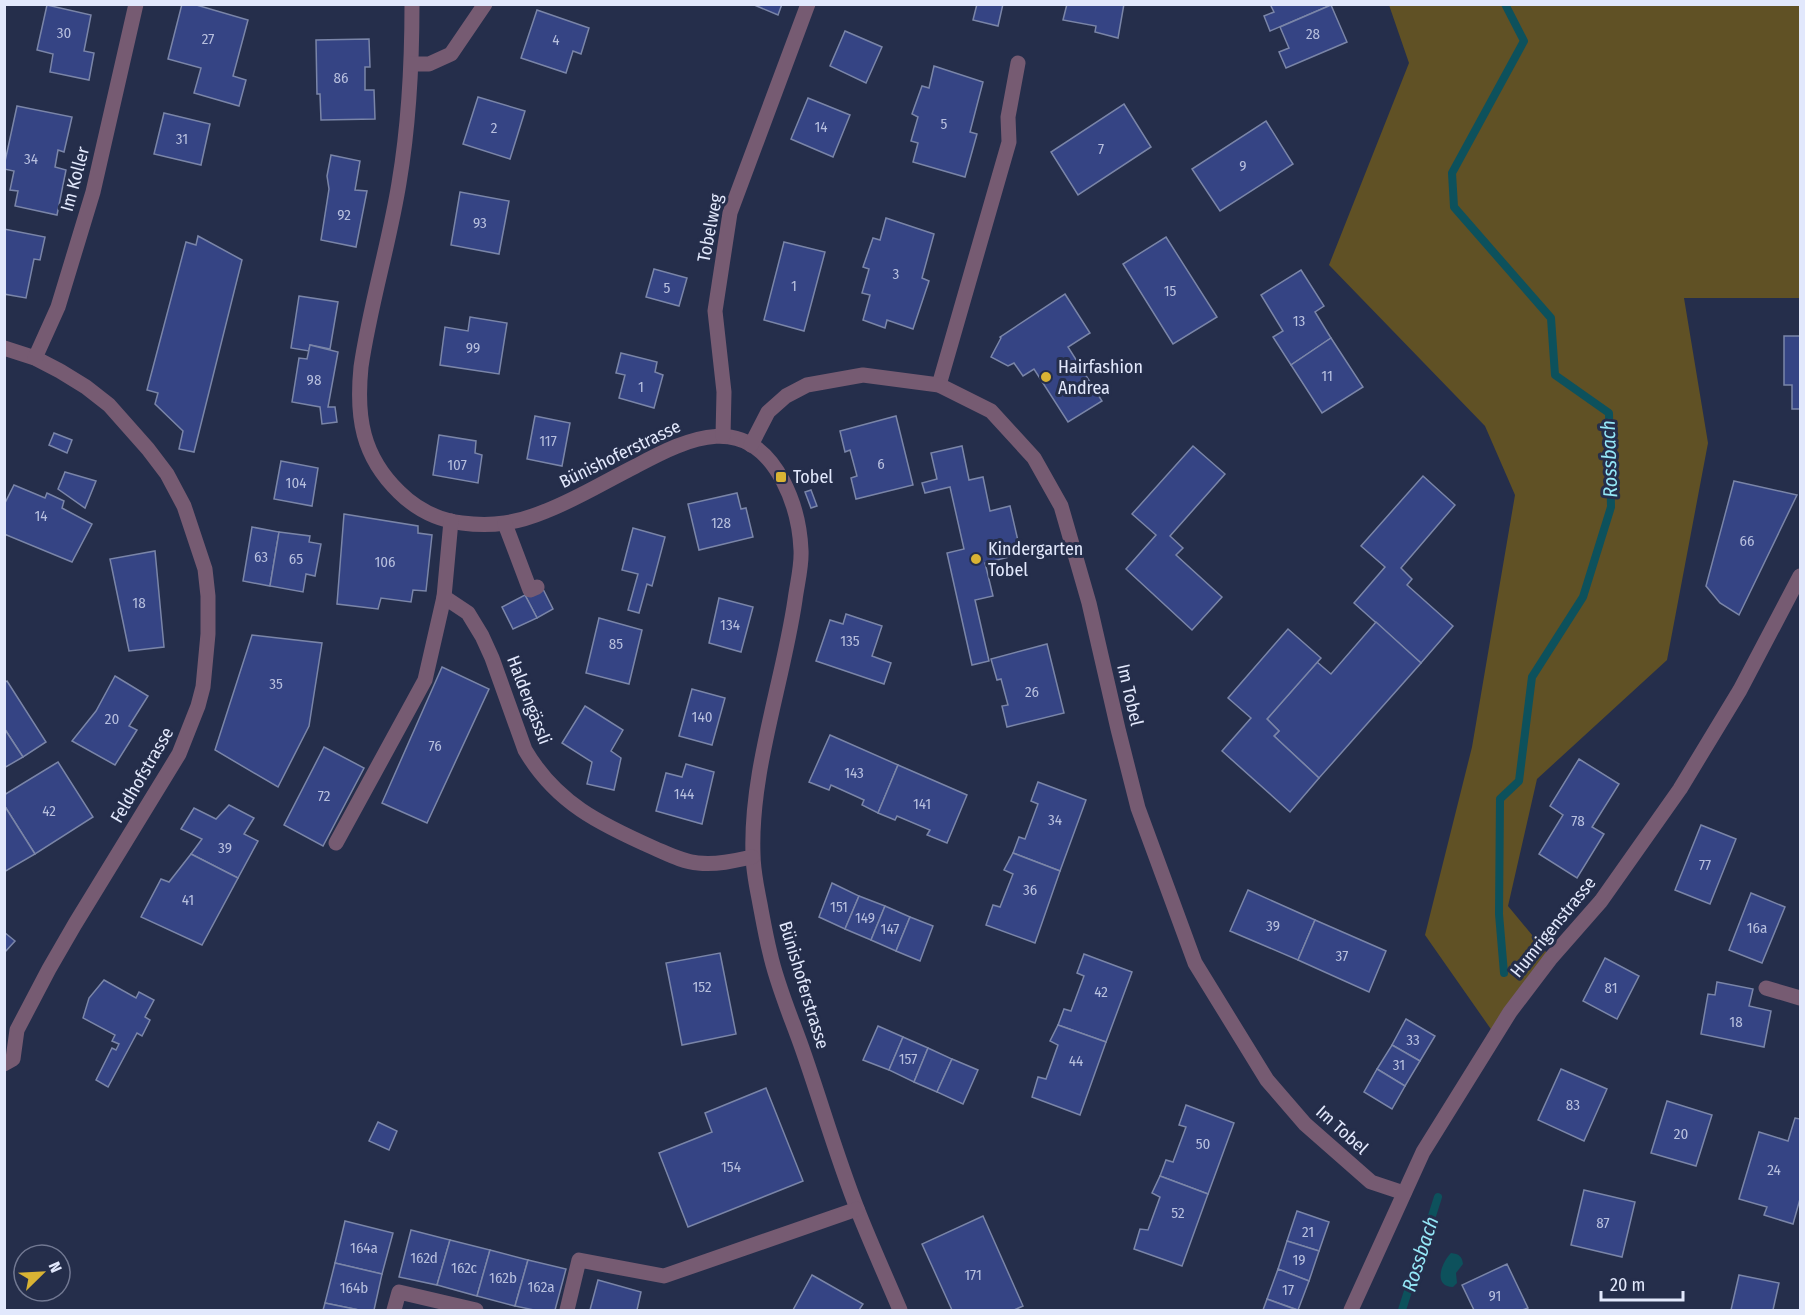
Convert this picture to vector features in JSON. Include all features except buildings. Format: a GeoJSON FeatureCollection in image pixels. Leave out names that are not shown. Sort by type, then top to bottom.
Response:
{"type":"FeatureCollection","features":[{"type":"Feature","properties":{"kind":"street","name":"Im Koller"},"geometry":{"type":"LineString","coordinates":[[35,358],[58,307],[93,192],[136,4]]}},
{"type":"Feature","properties":{"kind":"street","name":"Bünishoferstrasse"},"geometry":{"type":"LineString","coordinates":[[412,4],[412,64],[408,126],[399,184],[364,348],[359,393],[363,434],[369,450],[389,482],[410,503],[434,516],[485,526],[505,524],[546,511],[680,444],[705,437],[723,436],[738,439],[751,445],[776,469],[793,501],[801,552],[792,621],[758,781],[752,857],[770,955],[857,1209],[900,1311]]}},
{"type":"Feature","properties":{"kind":"street"},"geometry":{"type":"LineString","coordinates":[[412,64],[429,64],[451,54],[485,4]]}},
{"type":"Feature","properties":{"kind":"street","name":"Tobelweg"},"geometry":{"type":"LineString","coordinates":[[723,436],[724,392],[715,311],[730,213],[808,4]]}},
{"type":"Feature","properties":{"kind":"street"},"geometry":{"type":"LineString","coordinates":[[939,385],[1009,142],[1008,117],[1018,63]]}},
{"type":"Feature","properties":{"kind":"street","name":"Feldhofstrasse"},"geometry":{"type":"LineString","coordinates":[[4,348],[35,358],[60,371],[109,405],[131,428],[167,474],[184,507],[205,569],[208,596],[205,673],[198,706],[179,754],[65,942],[17,1030],[13,1059],[4,1065]]}},
{"type":"Feature","properties":{"kind":"street","name":"Im Tobel"},"geometry":{"type":"LineString","coordinates":[[751,445],[768,412],[786,396],[807,384],[863,375],[939,385],[991,411],[1034,458],[1060,506],[1089,603],[1138,808],[1195,963],[1267,1080],[1305,1124],[1371,1182],[1404,1193]]}},
{"type":"Feature","properties":{"kind":"street"},"geometry":{"type":"LineString","coordinates":[[336,843],[425,680],[444,597],[451,521]]}},
{"type":"Feature","properties":{"kind":"street"},"geometry":{"type":"LineString","coordinates":[[505,524],[530,590],[537,587]]}},
{"type":"Feature","properties":{"kind":"street","name":"Humrigenstrasse"},"geometry":{"type":"LineString","coordinates":[[1352,1311],[1423,1152],[1505,1019],[1551,957],[1601,901],[1680,789],[1796,598],[1800,576]]}},
{"type":"Feature","properties":{"kind":"street","name":"Haldengässli"},"geometry":{"type":"LineString","coordinates":[[444,597],[468,613],[476,625],[492,658],[525,750],[537,769],[557,791],[608,827],[682,860],[714,864],[752,857]]}},
{"type":"Feature","properties":{"kind":"street"},"geometry":{"type":"LineString","coordinates":[[1766,988],[1800,998]]}},
{"type":"Feature","properties":{"kind":"street"},"geometry":{"type":"LineString","coordinates":[[567,1311],[579,1260],[664,1276],[857,1209]]}},
{"type":"Feature","properties":{"kind":"street"},"geometry":{"type":"LineString","coordinates":[[394,1311],[399,1292],[476,1311]]}},
{"type":"Feature","properties":{"kind":"shaded area"},"geometry":{"type":"Polygon","coordinates":[[[1389,5],[1800,5],[1800,298],[1684,298],[1708,443],[1667,660],[1537,779],[1508,906],[1551,958],[1495,1035],[1425,935],[1472,747],[1515,495],[1485,426],[1329,265],[1409,63],[1389,5]]]}},
{"type":"Feature","properties":{"kind":"shaded area"},"geometry":{"type":"Polygon","coordinates":[[[1451,1253],[1460,1256],[1463,1264],[1456,1273],[1457,1283],[1453,1287],[1443,1283],[1441,1278],[1442,1267],[1451,1253]]]}},
{"type":"Feature","properties":{"kind":"waterway","name":"Rossbach"},"geometry":{"type":"LineString","coordinates":[[1504,973],[1499,914],[1500,799],[1519,781],[1532,677],[1583,597],[1611,507],[1609,413],[1555,375],[1551,318],[1454,207],[1452,173],[1524,41],[1505,4]]}},
{"type":"Feature","properties":{"kind":"waterway","name":"Rossbach"},"geometry":{"type":"LineString","coordinates":[[1402,1310],[1438,1197]]}},
{"type":"Feature","properties":{"kind":"place","name":"Hairfashion Andrea"},"geometry":{"type":"Point","coordinates":[1046,377]}},
{"type":"Feature","properties":{"kind":"place","name":"Tobel"},"geometry":{"type":"Point","coordinates":[781,477]}},
{"type":"Feature","properties":{"kind":"place","name":"Kindergarten Tobel"},"geometry":{"type":"Point","coordinates":[976,559]}}]}
